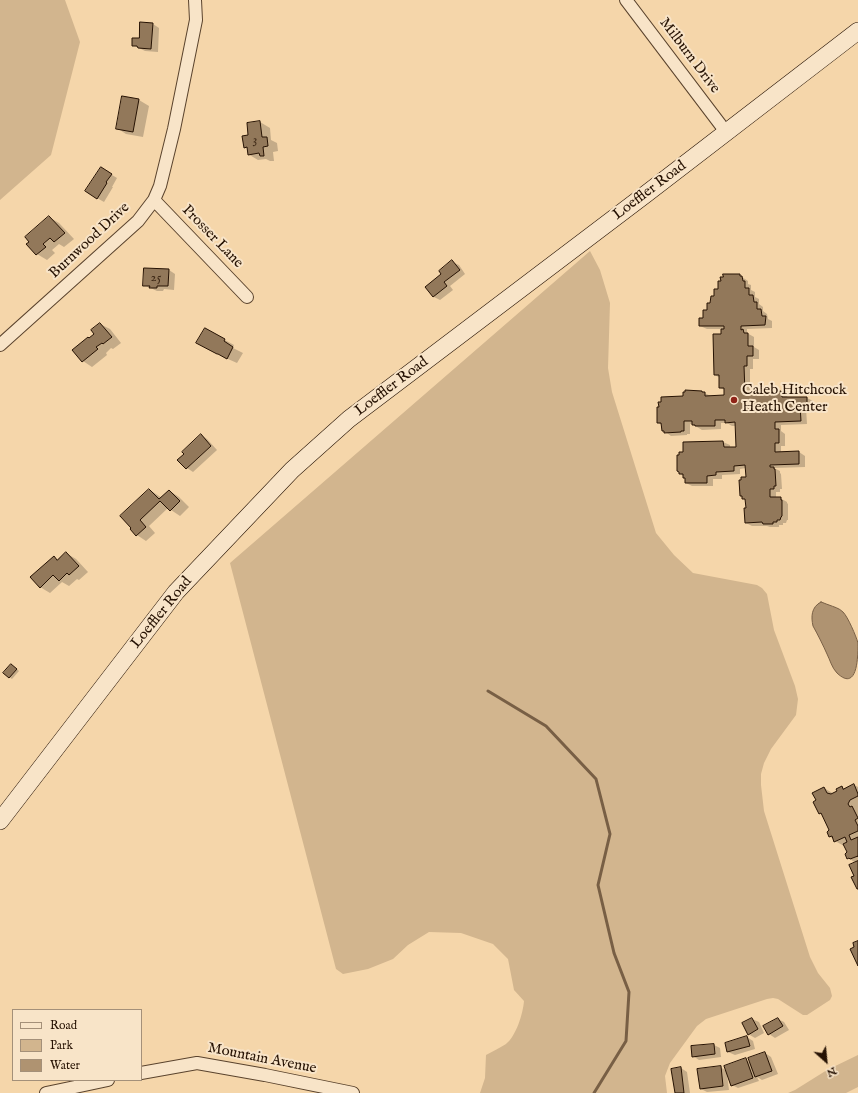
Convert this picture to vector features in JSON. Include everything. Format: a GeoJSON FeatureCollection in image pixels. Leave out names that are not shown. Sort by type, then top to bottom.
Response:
{"type":"FeatureCollection","features":[{"type":"Feature","properties":{"kind":"main road","name":"Loeffler Road"},"geometry":{"type":"LineString","coordinates":[[0,820],[176,592],[292,470],[349,419],[858,31]]}},
{"type":"Feature","properties":{"kind":"street","name":"Burnwood Drive"},"geometry":{"type":"LineString","coordinates":[[0,345],[138,221],[154,200],[160,186],[174,129],[196,20],[195,0]]}},
{"type":"Feature","properties":{"kind":"street","name":"Milburn Drive"},"geometry":{"type":"LineString","coordinates":[[626,0],[726,132]]}},
{"type":"Feature","properties":{"kind":"street","name":"Prosser Lane"},"geometry":{"type":"LineString","coordinates":[[154,200],[247,297]]}},
{"type":"Feature","properties":{"kind":"street","name":"Mountain Avenue"},"geometry":{"type":"LineString","coordinates":[[142,1073],[197,1063],[354,1093]]}},
{"type":"Feature","properties":{"kind":"street"},"geometry":{"type":"LineString","coordinates":[[46,1093],[103,1081]]}},
{"type":"Feature","properties":{"kind":"green space"},"geometry":{"type":"Polygon","coordinates":[[[0,0],[65,0],[80,42],[51,155],[0,200],[0,0]]]}},
{"type":"Feature","properties":{"kind":"green space"},"geometry":{"type":"Polygon","coordinates":[[[590,251],[600,270],[610,303],[608,368],[612,392],[656,533],[674,555],[693,573],[757,585],[767,594],[774,630],[795,686],[798,699],[796,715],[771,749],[764,763],[761,774],[761,785],[764,811],[810,957],[818,973],[830,988],[832,996],[830,1000],[807,1015],[803,1015],[778,999],[773,998],[706,1019],[697,1026],[670,1063],[665,1076],[667,1093],[480,1093],[485,1078],[486,1055],[506,1044],[510,1040],[516,1030],[522,1012],[524,1001],[514,990],[508,959],[493,944],[461,933],[429,932],[408,945],[393,959],[368,969],[343,974],[336,969],[230,563],[590,251]]]}},
{"type":"Feature","properties":{"kind":"green space"},"geometry":{"type":"Polygon","coordinates":[[[858,1055],[858,1087],[846,1093],[788,1093],[827,1070],[858,1055]]]}},
{"type":"Feature","properties":{"kind":"water"},"geometry":{"type":"Polygon","coordinates":[[[821,602],[840,610],[845,614],[857,640],[857,663],[853,675],[849,678],[844,678],[835,671],[813,626],[812,612],[821,602]]]}},
{"type":"Feature","properties":{"kind":"building"},"geometry":{"type":"Polygon","coordinates":[[[140,22],[153,23],[151,49],[132,46],[132,38],[139,38],[140,22]]]}},
{"type":"Feature","properties":{"kind":"building"},"geometry":{"type":"Polygon","coordinates":[[[122,96],[139,99],[133,132],[116,129],[122,96]]]}},
{"type":"Feature","properties":{"kind":"building"},"geometry":{"type":"Polygon","coordinates":[[[260,121],[262,137],[267,137],[268,146],[263,147],[264,156],[260,156],[259,153],[248,155],[247,147],[244,148],[242,136],[248,135],[247,123],[260,121]]]}},
{"type":"Feature","properties":{"kind":"building"},"geometry":{"type":"Polygon","coordinates":[[[101,167],[112,174],[97,199],[85,191],[101,167]]]}},
{"type":"Feature","properties":{"kind":"building"},"geometry":{"type":"Polygon","coordinates":[[[49,216],[65,233],[54,242],[50,238],[43,244],[46,247],[36,255],[26,244],[29,242],[25,237],[49,216]]]}},
{"type":"Feature","properties":{"kind":"building"},"geometry":{"type":"Polygon","coordinates":[[[452,260],[460,270],[444,282],[447,286],[433,297],[425,287],[441,274],[439,271],[452,260]]]}},
{"type":"Feature","properties":{"kind":"building"},"geometry":{"type":"Polygon","coordinates":[[[144,268],[169,269],[168,286],[149,288],[150,286],[143,286],[144,268]]]}},
{"type":"Feature","properties":{"kind":"building","name":"Caleb Hitchcock Heath Center"},"geometry":{"type":"Polygon","coordinates":[[[723,274],[740,274],[743,281],[745,281],[745,288],[749,288],[749,295],[753,295],[754,302],[757,302],[757,309],[761,309],[762,316],[766,316],[765,325],[741,326],[741,330],[743,329],[744,333],[748,333],[748,346],[753,346],[753,356],[747,356],[747,366],[744,366],[745,393],[781,391],[782,397],[807,397],[807,405],[800,405],[801,421],[775,422],[775,429],[779,429],[779,443],[775,443],[775,452],[799,451],[799,464],[770,465],[770,467],[774,467],[775,469],[776,486],[774,486],[774,489],[770,489],[770,497],[781,497],[782,500],[782,516],[780,520],[773,522],[773,524],[763,524],[762,522],[745,523],[745,499],[742,499],[742,496],[740,496],[739,480],[741,480],[741,477],[746,477],[745,465],[734,466],[734,471],[716,472],[716,475],[707,476],[707,483],[685,483],[683,474],[679,474],[677,471],[677,455],[679,455],[679,452],[683,452],[683,442],[723,441],[724,447],[736,447],[735,422],[725,423],[725,420],[715,420],[715,426],[695,426],[692,425],[692,421],[684,421],[684,431],[664,433],[664,431],[662,431],[661,423],[657,423],[657,407],[659,407],[658,402],[661,402],[661,397],[683,396],[683,392],[685,392],[685,390],[702,391],[705,392],[705,396],[724,395],[724,388],[719,388],[719,375],[714,375],[713,334],[721,334],[721,329],[724,329],[724,326],[699,326],[699,318],[703,318],[703,310],[707,310],[707,303],[710,303],[711,296],[714,296],[714,289],[718,289],[718,281],[721,281],[720,277],[723,277],[723,274]]]}},
{"type":"Feature","properties":{"kind":"building"},"geometry":{"type":"Polygon","coordinates":[[[100,323],[112,337],[96,347],[98,349],[82,362],[72,350],[94,334],[91,330],[100,323]]]}},
{"type":"Feature","properties":{"kind":"building"},"geometry":{"type":"Polygon","coordinates":[[[205,328],[225,339],[224,341],[233,347],[227,359],[196,343],[205,328]]]}},
{"type":"Feature","properties":{"kind":"building"},"geometry":{"type":"Polygon","coordinates":[[[201,434],[211,446],[186,469],[177,460],[184,454],[182,452],[201,434]]]}},
{"type":"Feature","properties":{"kind":"building"},"geometry":{"type":"Polygon","coordinates":[[[149,489],[159,499],[169,490],[180,501],[170,511],[160,501],[140,520],[146,527],[136,536],[120,516],[149,489]]]}},
{"type":"Feature","properties":{"kind":"building"},"geometry":{"type":"Polygon","coordinates":[[[66,552],[79,566],[69,575],[67,573],[59,581],[53,575],[40,588],[30,577],[54,556],[57,560],[66,552]]]}},
{"type":"Feature","properties":{"kind":"building"},"geometry":{"type":"Polygon","coordinates":[[[11,664],[17,669],[9,678],[3,673],[11,664]]]}},
{"type":"Feature","properties":{"kind":"building"},"geometry":{"type":"Polygon","coordinates":[[[854,784],[858,796],[850,800],[848,804],[850,807],[852,806],[858,818],[855,820],[858,826],[858,831],[849,835],[851,840],[858,837],[858,856],[847,859],[845,854],[847,852],[843,844],[847,842],[845,837],[834,842],[832,836],[829,837],[827,832],[829,830],[821,813],[819,814],[813,802],[816,800],[812,793],[824,787],[827,793],[831,794],[842,786],[843,789],[854,784]]]}},
{"type":"Feature","properties":{"kind":"building"},"geometry":{"type":"Polygon","coordinates":[[[858,861],[857,889],[851,877],[854,876],[849,865],[858,861]]]}},
{"type":"Feature","properties":{"kind":"building"},"geometry":{"type":"Polygon","coordinates":[[[858,941],[858,966],[850,949],[854,947],[853,943],[858,941]]]}},
{"type":"Feature","properties":{"kind":"building"},"geometry":{"type":"Polygon","coordinates":[[[752,1018],[758,1029],[748,1035],[742,1023],[752,1018]]]}},
{"type":"Feature","properties":{"kind":"building"},"geometry":{"type":"Polygon","coordinates":[[[778,1018],[783,1026],[768,1035],[763,1026],[778,1018]]]}},
{"type":"Feature","properties":{"kind":"building"},"geometry":{"type":"Polygon","coordinates":[[[747,1036],[750,1046],[727,1052],[725,1043],[747,1036]]]}},
{"type":"Feature","properties":{"kind":"building"},"geometry":{"type":"Polygon","coordinates":[[[714,1044],[715,1054],[692,1057],[691,1046],[714,1044]]]}},
{"type":"Feature","properties":{"kind":"building"},"geometry":{"type":"Polygon","coordinates":[[[765,1052],[772,1071],[755,1077],[748,1058],[765,1052]]]}},
{"type":"Feature","properties":{"kind":"building"},"geometry":{"type":"Polygon","coordinates":[[[746,1058],[753,1078],[731,1086],[724,1066],[746,1058]]]}},
{"type":"Feature","properties":{"kind":"building"},"geometry":{"type":"Polygon","coordinates":[[[721,1066],[723,1086],[700,1089],[697,1069],[721,1066]]]}},
{"type":"Feature","properties":{"kind":"building"},"geometry":{"type":"Polygon","coordinates":[[[681,1067],[684,1093],[675,1093],[671,1069],[681,1067]]]}},
{"type":"Feature","properties":{"kind":"waterway"},"geometry":{"type":"LineString","coordinates":[[488,691],[546,726],[596,779],[610,834],[598,885],[614,953],[629,992],[626,1041],[594,1093]]}},
{"type":"Feature","properties":{"kind":"place","name":"Caleb Hitchcock Heath Center"},"geometry":{"type":"Point","coordinates":[734,400]}}]}
